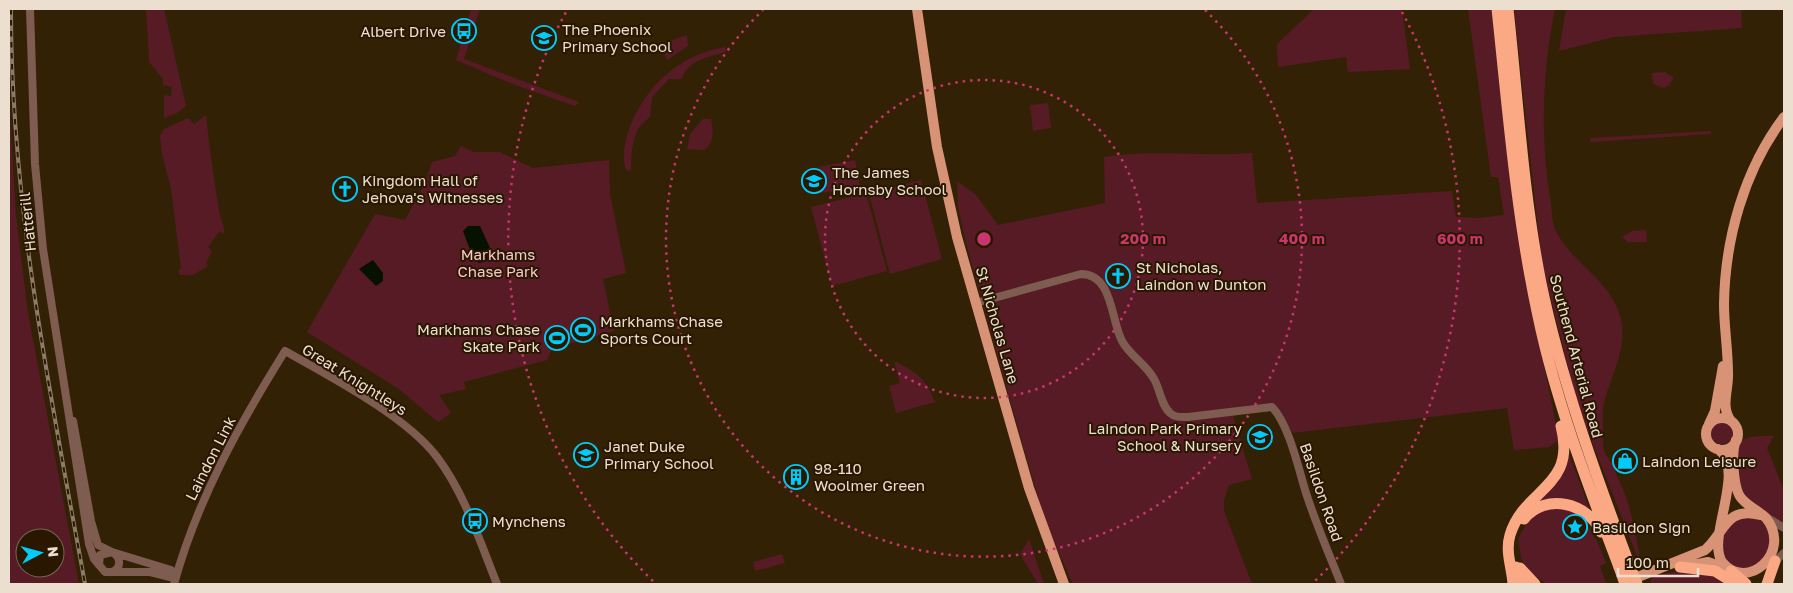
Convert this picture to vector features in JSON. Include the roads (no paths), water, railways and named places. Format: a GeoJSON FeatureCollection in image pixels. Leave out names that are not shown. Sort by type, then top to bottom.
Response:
{"type":"FeatureCollection","features":[{"type":"Feature","properties":{"kind":"highway","name":"Southend Arterial Road"},"geometry":{"type":"LineString","coordinates":[[1497,9],[1517,191],[1538,318],[1565,418],[1624,564],[1637,584]]}},
{"type":"Feature","properties":{"kind":"highway","name":"Southend Arterial Road"},"geometry":{"type":"LineString","coordinates":[[1508,9],[1534,238],[1547,308],[1575,415],[1624,564],[1625,584]]}},
{"type":"Feature","properties":{"kind":"highway"},"geometry":{"type":"LineString","coordinates":[[1513,584],[1508,549],[1512,529],[1520,514],[1556,476],[1562,465],[1565,449],[1538,318]]}},
{"type":"Feature","properties":{"kind":"highway"},"geometry":{"type":"LineString","coordinates":[[1523,584],[1514,563],[1514,546],[1518,527],[1527,516],[1546,505],[1564,504],[1583,511],[1598,525],[1624,564]]}},
{"type":"Feature","properties":{"kind":"highway"},"geometry":{"type":"LineString","coordinates":[[1514,546],[1518,565],[1534,584]]}},
{"type":"Feature","properties":{"kind":"highway"},"geometry":{"type":"LineString","coordinates":[[1767,584],[1780,557]]}},
{"type":"Feature","properties":{"kind":"highway"},"geometry":{"type":"LineString","coordinates":[[1680,567],[1715,571],[1736,584]]}},
{"type":"Feature","properties":{"kind":"highway"},"geometry":{"type":"LineString","coordinates":[[1731,571],[1746,584]]}},
{"type":"Feature","properties":{"kind":"main road","name":"St Nicholas Lane"},"geometry":{"type":"LineString","coordinates":[[918,9],[938,149],[957,237],[1028,488],[1064,584]]}},
{"type":"Feature","properties":{"kind":"main road"},"geometry":{"type":"LineString","coordinates":[[1662,569],[1708,562],[1716,563],[1741,575],[1756,575],[1764,571],[1780,557],[1778,536],[1766,518],[1747,504],[1738,493],[1734,452],[1737,428],[1725,408],[1728,384],[1725,276],[1736,218],[1760,156],[1784,118]]}},
{"type":"Feature","properties":{"kind":"main road"},"geometry":{"type":"LineString","coordinates":[[1726,347],[1717,402],[1706,432],[1707,440],[1718,449],[1726,461],[1728,494],[1717,546],[1719,556],[1731,571]]}},
{"type":"Feature","properties":{"kind":"main road"},"geometry":{"type":"LineString","coordinates":[[1708,425],[1718,418],[1731,420]]}},
{"type":"Feature","properties":{"kind":"main road"},"geometry":{"type":"LineString","coordinates":[[1718,449],[1730,448],[1736,440]]}},
{"type":"Feature","properties":{"kind":"main road"},"geometry":{"type":"LineString","coordinates":[[1620,584],[1706,550],[1713,543],[1727,521],[1738,515],[1752,514],[1766,518]]}},
{"type":"Feature","properties":{"kind":"street","name":"Hatterill"},"geometry":{"type":"LineString","coordinates":[[30,9],[37,186],[43,250],[61,371]]}},
{"type":"Feature","properties":{"kind":"street","name":"Basildon Road"},"geometry":{"type":"LineString","coordinates":[[976,303],[1081,274],[1088,275],[1104,289],[1121,340],[1130,353],[1153,376],[1164,405],[1170,414],[1188,418],[1268,408],[1275,410],[1297,460],[1307,494],[1341,584]]}},
{"type":"Feature","properties":{"kind":"street","name":"Laindon Link"},"geometry":{"type":"LineString","coordinates":[[175,580],[207,491],[222,460],[285,351]]}},
{"type":"Feature","properties":{"kind":"street","name":"Great Knightleys"},"geometry":{"type":"LineString","coordinates":[[285,351],[378,406],[395,418],[437,456],[462,501],[497,584]]}},
{"type":"Feature","properties":{"kind":"street"},"geometry":{"type":"LineString","coordinates":[[61,371],[76,433],[94,537],[98,545],[112,552],[166,568],[174,572],[175,580]]}},
{"type":"Feature","properties":{"kind":"street"},"geometry":{"type":"LineString","coordinates":[[61,371],[85,525],[92,555],[100,568],[105,572],[156,573],[175,580]]}},
{"type":"Feature","properties":{"kind":"street"},"geometry":{"type":"LineString","coordinates":[[1766,518],[1784,528]]}},
{"type":"Feature","properties":{"kind":"street"},"geometry":{"type":"LineString","coordinates":[[100,568],[98,560],[100,555],[112,552]]}},
{"type":"Feature","properties":{"kind":"street"},"geometry":{"type":"LineString","coordinates":[[112,552],[118,557],[119,562],[117,569],[112,572]]}},
{"type":"Feature","properties":{"kind":"street"},"geometry":{"type":"LineString","coordinates":[[166,568],[175,568],[180,562]]}},
{"type":"Feature","properties":{"kind":"street"},"geometry":{"type":"LineString","coordinates":[[156,573],[163,577],[168,584]]}},
{"type":"Feature","properties":{"kind":"railway"},"geometry":{"type":"LineString","coordinates":[[11,9],[13,82],[25,226],[46,369],[85,584]]}},
{"type":"Feature","properties":{"kind":"place","name":"Albert Drive"},"geometry":{"type":"Point","coordinates":[464,31]}},
{"type":"Feature","properties":{"kind":"place","name":"The Phoenix Primary School"},"geometry":{"type":"Point","coordinates":[544,38]}},
{"type":"Feature","properties":{"kind":"place","name":"The James Hornsby School"},"geometry":{"type":"Point","coordinates":[814,181]}},
{"type":"Feature","properties":{"kind":"place","name":"Kingdom Hall of Jehova's Witnesses"},"geometry":{"type":"Point","coordinates":[345,189]}},
{"type":"Feature","properties":{"kind":"place","name":"St Nicholas, Laindon w Dunton"},"geometry":{"type":"Point","coordinates":[1118,276]}},
{"type":"Feature","properties":{"kind":"place","name":"Markhams Chase Sports Court"},"geometry":{"type":"Point","coordinates":[583,330]}},
{"type":"Feature","properties":{"kind":"place","name":"Markhams Chase Skate Park"},"geometry":{"type":"Point","coordinates":[557,338]}},
{"type":"Feature","properties":{"kind":"place","name":"Laindon Park Primary School & Nursery"},"geometry":{"type":"Point","coordinates":[1260,437]}},
{"type":"Feature","properties":{"kind":"place","name":"Janet Duke Primary School"},"geometry":{"type":"Point","coordinates":[586,455]}},
{"type":"Feature","properties":{"kind":"place","name":"Laindon Leisure"},"geometry":{"type":"Point","coordinates":[1625,461]}},
{"type":"Feature","properties":{"kind":"place","name":"98-110 Woolmer Green"},"geometry":{"type":"Point","coordinates":[796,477]}},
{"type":"Feature","properties":{"kind":"place","name":"Mynchens"},"geometry":{"type":"Point","coordinates":[475,521]}},
{"type":"Feature","properties":{"kind":"place","name":"Basildon Sign"},"geometry":{"type":"Point","coordinates":[1575,527]}},
{"type":"Feature","properties":{"kind":"park label","name":"Markhams Chase Park"},"geometry":{"type":"Point","coordinates":[498,262]}}]}
